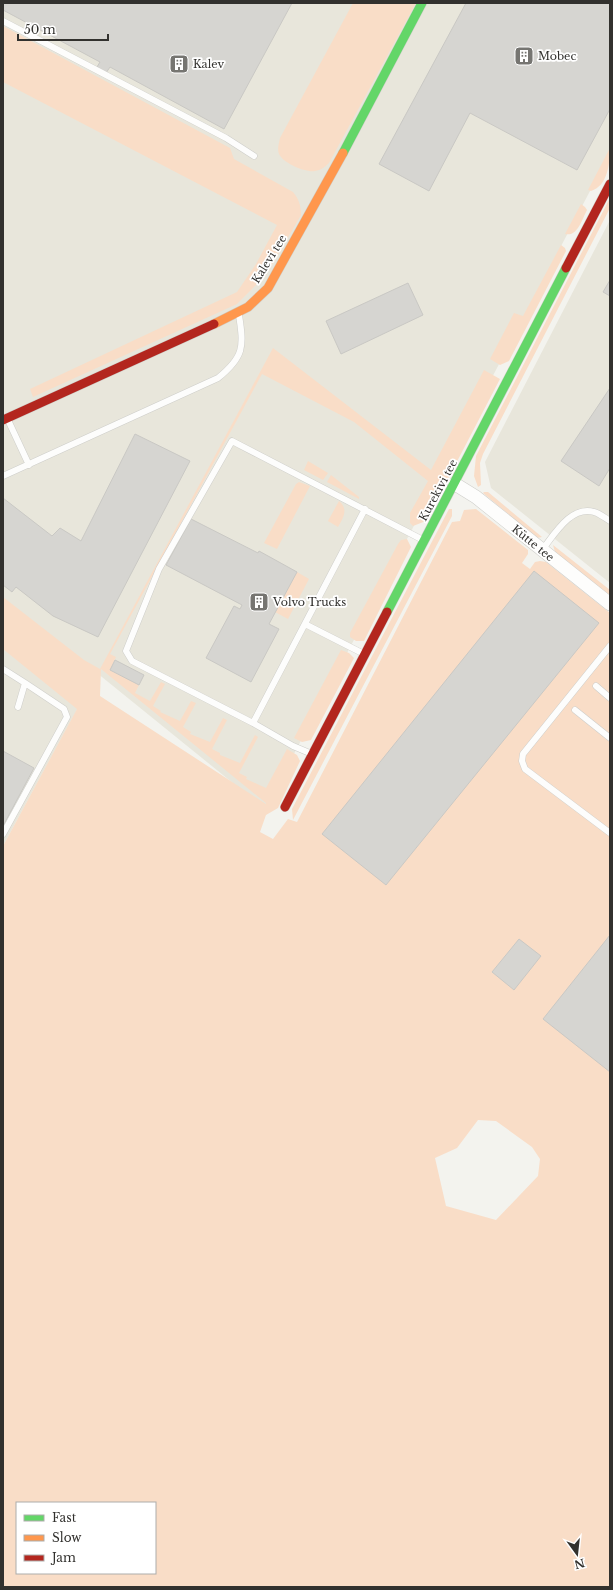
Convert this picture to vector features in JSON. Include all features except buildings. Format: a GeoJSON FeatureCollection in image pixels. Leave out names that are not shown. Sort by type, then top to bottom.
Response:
{"type":"FeatureCollection","features":[{"type":"Feature","properties":{"kind":"street","name":"Kalevi tee"},"geometry":{"type":"LineString","coordinates":[[5,419],[226,319],[248,307],[268,288],[323,190],[422,3]]}},
{"type":"Feature","properties":{"kind":"street","name":"Kurekivi tee"},"geometry":{"type":"LineString","coordinates":[[285,807],[455,484],[610,184]]}},
{"type":"Feature","properties":{"kind":"street","name":"Kütte tee"},"geometry":{"type":"LineString","coordinates":[[455,484],[476,497],[610,604]]}},
{"type":"Feature","properties":{"kind":"lane"},"geometry":{"type":"LineString","coordinates":[[3,21],[226,138],[254,156]]}},
{"type":"Feature","properties":{"kind":"lane"},"geometry":{"type":"LineString","coordinates":[[3,476],[218,378],[233,366],[240,351],[242,334],[239,311]]}},
{"type":"Feature","properties":{"kind":"lane"},"geometry":{"type":"LineString","coordinates":[[5,419],[29,465]]}},
{"type":"Feature","properties":{"kind":"lane"},"geometry":{"type":"LineString","coordinates":[[313,754],[293,746],[253,723],[132,661],[126,651],[159,569],[232,441],[425,541]]}},
{"type":"Feature","properties":{"kind":"lane"},"geometry":{"type":"LineString","coordinates":[[253,723],[365,509]]}},
{"type":"Feature","properties":{"kind":"lane"},"geometry":{"type":"LineString","coordinates":[[542,550],[567,520],[582,511],[595,512],[610,522]]}},
{"type":"Feature","properties":{"kind":"lane"},"geometry":{"type":"LineString","coordinates":[[305,624],[365,655]]}},
{"type":"Feature","properties":{"kind":"lane"},"geometry":{"type":"LineString","coordinates":[[610,646],[523,754],[522,761],[525,769],[610,833]]}},
{"type":"Feature","properties":{"kind":"lane"},"geometry":{"type":"LineString","coordinates":[[3,669],[64,709],[68,716],[3,834]]}},
{"type":"Feature","properties":{"kind":"lane"},"geometry":{"type":"LineString","coordinates":[[18,707],[25,683]]}},
{"type":"Feature","properties":{"kind":"lane"},"geometry":{"type":"LineString","coordinates":[[596,686],[610,698]]}},
{"type":"Feature","properties":{"kind":"lane"},"geometry":{"type":"LineString","coordinates":[[575,710],[610,738]]}},
{"type":"Feature","properties":{"kind":"shaded area"},"geometry":{"type":"Polygon","coordinates":[[[3,3],[610,3],[610,153],[265,809],[97,673],[3,846],[3,3]]]}},
{"type":"Feature","properties":{"kind":"shaded area"},"geometry":{"type":"Polygon","coordinates":[[[353,3],[416,3],[329,163],[323,168],[315,171],[301,169],[285,161],[281,157],[278,152],[280,138],[353,3]]]}},
{"type":"Feature","properties":{"kind":"shaded area"},"geometry":{"type":"Polygon","coordinates":[[[3,26],[230,148],[234,159],[293,192],[298,200],[301,212],[301,215],[266,275],[237,304],[33,397],[30,389],[237,292],[256,264],[277,225],[3,82],[3,26]]]}},
{"type":"Feature","properties":{"kind":"shaded area"},"geometry":{"type":"Polygon","coordinates":[[[610,148],[607,173],[604,179],[597,188],[591,191],[588,190],[610,148]]]}},
{"type":"Feature","properties":{"kind":"shaded area"},"geometry":{"type":"Polygon","coordinates":[[[610,198],[610,208],[483,454],[480,463],[481,485],[478,487],[474,476],[476,456],[610,198]]]}},
{"type":"Feature","properties":{"kind":"shaded area"},"geometry":{"type":"Polygon","coordinates":[[[581,204],[587,210],[579,226],[573,233],[565,234],[581,204]]]}},
{"type":"Feature","properties":{"kind":"shaded area"},"geometry":{"type":"Polygon","coordinates":[[[610,220],[610,583],[491,488],[485,462],[610,220]]]}},
{"type":"Feature","properties":{"kind":"shaded area"},"geometry":{"type":"Polygon","coordinates":[[[561,245],[566,251],[509,361],[500,365],[490,359],[514,313],[523,316],[561,245]]]}},
{"type":"Feature","properties":{"kind":"shaded area"},"geometry":{"type":"Polygon","coordinates":[[[273,348],[431,470],[484,370],[500,379],[426,521],[413,526],[410,523],[410,513],[428,481],[354,422],[262,374],[110,654],[116,657],[110,670],[139,685],[135,693],[150,701],[161,682],[165,684],[153,706],[161,711],[160,712],[180,721],[191,701],[196,703],[183,727],[191,732],[190,734],[210,742],[223,718],[227,720],[212,749],[220,753],[220,755],[240,763],[255,735],[258,737],[239,773],[247,777],[246,779],[266,788],[287,749],[297,755],[300,761],[278,808],[266,815],[260,832],[273,839],[288,819],[297,822],[452,522],[460,521],[464,510],[476,509],[528,550],[528,554],[522,563],[530,569],[535,562],[546,562],[610,613],[610,1587],[3,1587],[3,846],[77,709],[3,649],[3,597],[84,660],[100,669],[273,348]],[[101,669],[100,696],[266,803],[101,669]],[[478,1120],[457,1148],[435,1158],[446,1206],[496,1220],[538,1176],[540,1159],[532,1147],[496,1121],[478,1120]]]}},
{"type":"Feature","properties":{"kind":"shaded area"},"geometry":{"type":"Polygon","coordinates":[[[308,461],[328,473],[323,480],[304,470],[308,461]]]}},
{"type":"Feature","properties":{"kind":"shaded area"},"geometry":{"type":"Polygon","coordinates":[[[331,475],[359,497],[359,499],[327,482],[331,475]]]}},
{"type":"Feature","properties":{"kind":"shaded area"},"geometry":{"type":"Polygon","coordinates":[[[299,482],[310,486],[277,549],[264,543],[296,484],[299,482]]]}},
{"type":"Feature","properties":{"kind":"shaded area"},"geometry":{"type":"Polygon","coordinates":[[[488,492],[542,537],[537,538],[483,493],[488,492]]]}},
{"type":"Feature","properties":{"kind":"shaded area"},"geometry":{"type":"Polygon","coordinates":[[[339,501],[344,507],[344,514],[338,527],[328,521],[339,501]]]}},
{"type":"Feature","properties":{"kind":"shaded area"},"geometry":{"type":"Polygon","coordinates":[[[449,509],[452,509],[452,516],[293,820],[292,809],[449,509]]]}},
{"type":"Feature","properties":{"kind":"shaded area"},"geometry":{"type":"Polygon","coordinates":[[[407,539],[411,547],[364,641],[356,641],[350,637],[350,633],[398,544],[401,540],[407,539]]]}},
{"type":"Feature","properties":{"kind":"shaded area"},"geometry":{"type":"Polygon","coordinates":[[[553,545],[610,590],[610,596],[555,552],[553,545]]]}},
{"type":"Feature","properties":{"kind":"shaded area"},"geometry":{"type":"Polygon","coordinates":[[[297,572],[309,579],[288,619],[275,612],[297,572]]]}},
{"type":"Feature","properties":{"kind":"shaded area"},"geometry":{"type":"Polygon","coordinates":[[[341,650],[349,653],[354,658],[311,740],[302,742],[294,738],[341,650]]]}},
{"type":"Feature","properties":{"kind":"traffic: fast"},"geometry":{"type":"LineString","coordinates":[[343,153],[422,3]]}},
{"type":"Feature","properties":{"kind":"traffic: fast"},"geometry":{"type":"LineString","coordinates":[[387,612],[566,268]]}},
{"type":"Feature","properties":{"kind":"traffic: slow"},"geometry":{"type":"LineString","coordinates":[[214,324],[248,307],[268,288],[343,153]]}},
{"type":"Feature","properties":{"kind":"traffic: jam"},"geometry":{"type":"LineString","coordinates":[[566,268],[610,184]]}},
{"type":"Feature","properties":{"kind":"traffic: jam"},"geometry":{"type":"LineString","coordinates":[[3,420],[214,324]]}},
{"type":"Feature","properties":{"kind":"traffic: jam"},"geometry":{"type":"LineString","coordinates":[[285,807],[387,612]]}},
{"type":"Feature","properties":{"kind":"place","name":"Mobec"},"geometry":{"type":"Point","coordinates":[524,56]}},
{"type":"Feature","properties":{"kind":"place","name":"Kalev"},"geometry":{"type":"Point","coordinates":[179,64]}},
{"type":"Feature","properties":{"kind":"place","name":"Volvo Trucks"},"geometry":{"type":"Point","coordinates":[259,602]}}]}
